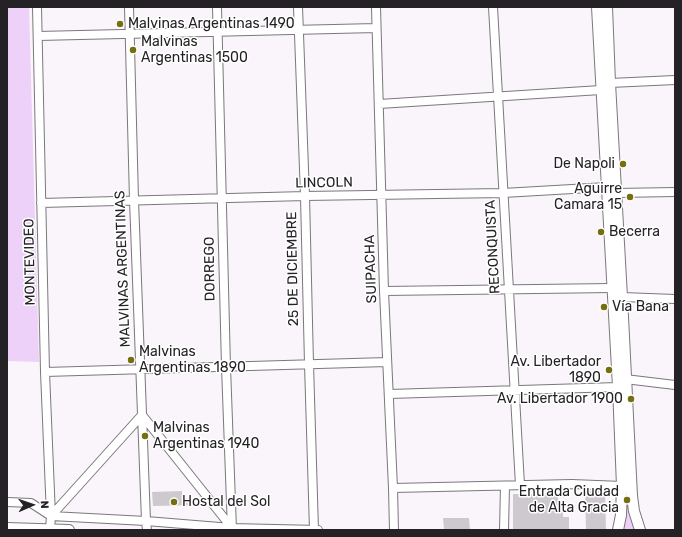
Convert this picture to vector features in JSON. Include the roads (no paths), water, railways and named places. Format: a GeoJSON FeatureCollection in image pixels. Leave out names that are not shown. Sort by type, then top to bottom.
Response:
{"type":"FeatureCollection","features":[{"type":"Feature","properties":{"kind":"main road"},"geometry":{"type":"LineString","coordinates":[[598,7],[622,486],[621,515],[618,530]]}},
{"type":"Feature","properties":{"kind":"main road"},"geometry":{"type":"LineString","coordinates":[[607,7],[632,504],[640,530]]}},
{"type":"Feature","properties":{"kind":"main road"},"geometry":{"type":"LineString","coordinates":[[7,528],[69,530]]}},
{"type":"Feature","properties":{"kind":"street","name":"MONTEVIDEO"},"geometry":{"type":"LineString","coordinates":[[37,7],[50,529]]}},
{"type":"Feature","properties":{"kind":"street","name":"MALVINAS ARGENTINAS"},"geometry":{"type":"LineString","coordinates":[[129,7],[134,200],[147,530]]}},
{"type":"Feature","properties":{"kind":"street","name":"DORREGO"},"geometry":{"type":"LineString","coordinates":[[217,7],[221,198],[232,529]]}},
{"type":"Feature","properties":{"kind":"street","name":"25 DE DICIEMBRE"},"geometry":{"type":"LineString","coordinates":[[298,7],[305,196],[314,530]]}},
{"type":"Feature","properties":{"kind":"street","name":"SUIPACHA"},"geometry":{"type":"LineString","coordinates":[[376,7],[384,291],[394,530]]}},
{"type":"Feature","properties":{"kind":"street","name":"RECONQUISTA"},"geometry":{"type":"LineString","coordinates":[[493,7],[520,485]]}},
{"type":"Feature","properties":{"kind":"street"},"geometry":{"type":"LineString","coordinates":[[38,36],[376,28]]}},
{"type":"Feature","properties":{"kind":"street"},"geometry":{"type":"LineString","coordinates":[[610,83],[675,80]]}},
{"type":"Feature","properties":{"kind":"street"},"geometry":{"type":"LineString","coordinates":[[379,104],[601,90]]}},
{"type":"Feature","properties":{"kind":"street"},"geometry":{"type":"LineString","coordinates":[[607,187],[616,193],[675,192]]}},
{"type":"Feature","properties":{"kind":"street","name":"LINCOLN"},"geometry":{"type":"LineString","coordinates":[[41,203],[305,196],[503,193],[607,187]]}},
{"type":"Feature","properties":{"kind":"street"},"geometry":{"type":"LineString","coordinates":[[384,291],[612,288]]}},
{"type":"Feature","properties":{"kind":"street"},"geometry":{"type":"LineString","coordinates":[[622,297],[675,299]]}},
{"type":"Feature","properties":{"kind":"street"},"geometry":{"type":"LineString","coordinates":[[45,372],[387,362]]}},
{"type":"Feature","properties":{"kind":"street"},"geometry":{"type":"LineString","coordinates":[[389,394],[618,387],[625,379],[675,385]]}},
{"type":"Feature","properties":{"kind":"street"},"geometry":{"type":"LineString","coordinates":[[50,516],[142,415],[232,529]]}},
{"type":"Feature","properties":{"kind":"street"},"geometry":{"type":"LineString","coordinates":[[393,488],[572,484],[622,486]]}},
{"type":"Feature","properties":{"kind":"street"},"geometry":{"type":"LineString","coordinates":[[504,530],[505,486]]}},
{"type":"Feature","properties":{"kind":"street"},"geometry":{"type":"LineString","coordinates":[[7,502],[31,503],[50,516],[146,520],[232,529],[319,530]]}},
{"type":"Feature","properties":{"kind":"place","name":"Malvinas Argentinas 1490"},"geometry":{"type":"Point","coordinates":[120,24]}},
{"type":"Feature","properties":{"kind":"place","name":"Malvinas Argentinas 1500"},"geometry":{"type":"Point","coordinates":[133,50]}},
{"type":"Feature","properties":{"kind":"place","name":"De Napoli"},"geometry":{"type":"Point","coordinates":[623,164]}},
{"type":"Feature","properties":{"kind":"place","name":"Aguirre Camara 15"},"geometry":{"type":"Point","coordinates":[630,197]}},
{"type":"Feature","properties":{"kind":"place","name":"Becerra"},"geometry":{"type":"Point","coordinates":[601,232]}},
{"type":"Feature","properties":{"kind":"place","name":"Vía Bana"},"geometry":{"type":"Point","coordinates":[604,307]}},
{"type":"Feature","properties":{"kind":"place","name":"Malvinas Argentinas 1890"},"geometry":{"type":"Point","coordinates":[131,360]}},
{"type":"Feature","properties":{"kind":"place","name":"Av. Libertador 1890"},"geometry":{"type":"Point","coordinates":[609,370]}},
{"type":"Feature","properties":{"kind":"place","name":"Av. Libertador 1900"},"geometry":{"type":"Point","coordinates":[631,399]}},
{"type":"Feature","properties":{"kind":"place","name":"Malvinas Argentinas 1940"},"geometry":{"type":"Point","coordinates":[145,436]}},
{"type":"Feature","properties":{"kind":"place","name":"Entrada Ciudad de Alta Gracia"},"geometry":{"type":"Point","coordinates":[627,500]}},
{"type":"Feature","properties":{"kind":"place","name":"Hostal del Sol"},"geometry":{"type":"Point","coordinates":[174,502]}}]}
